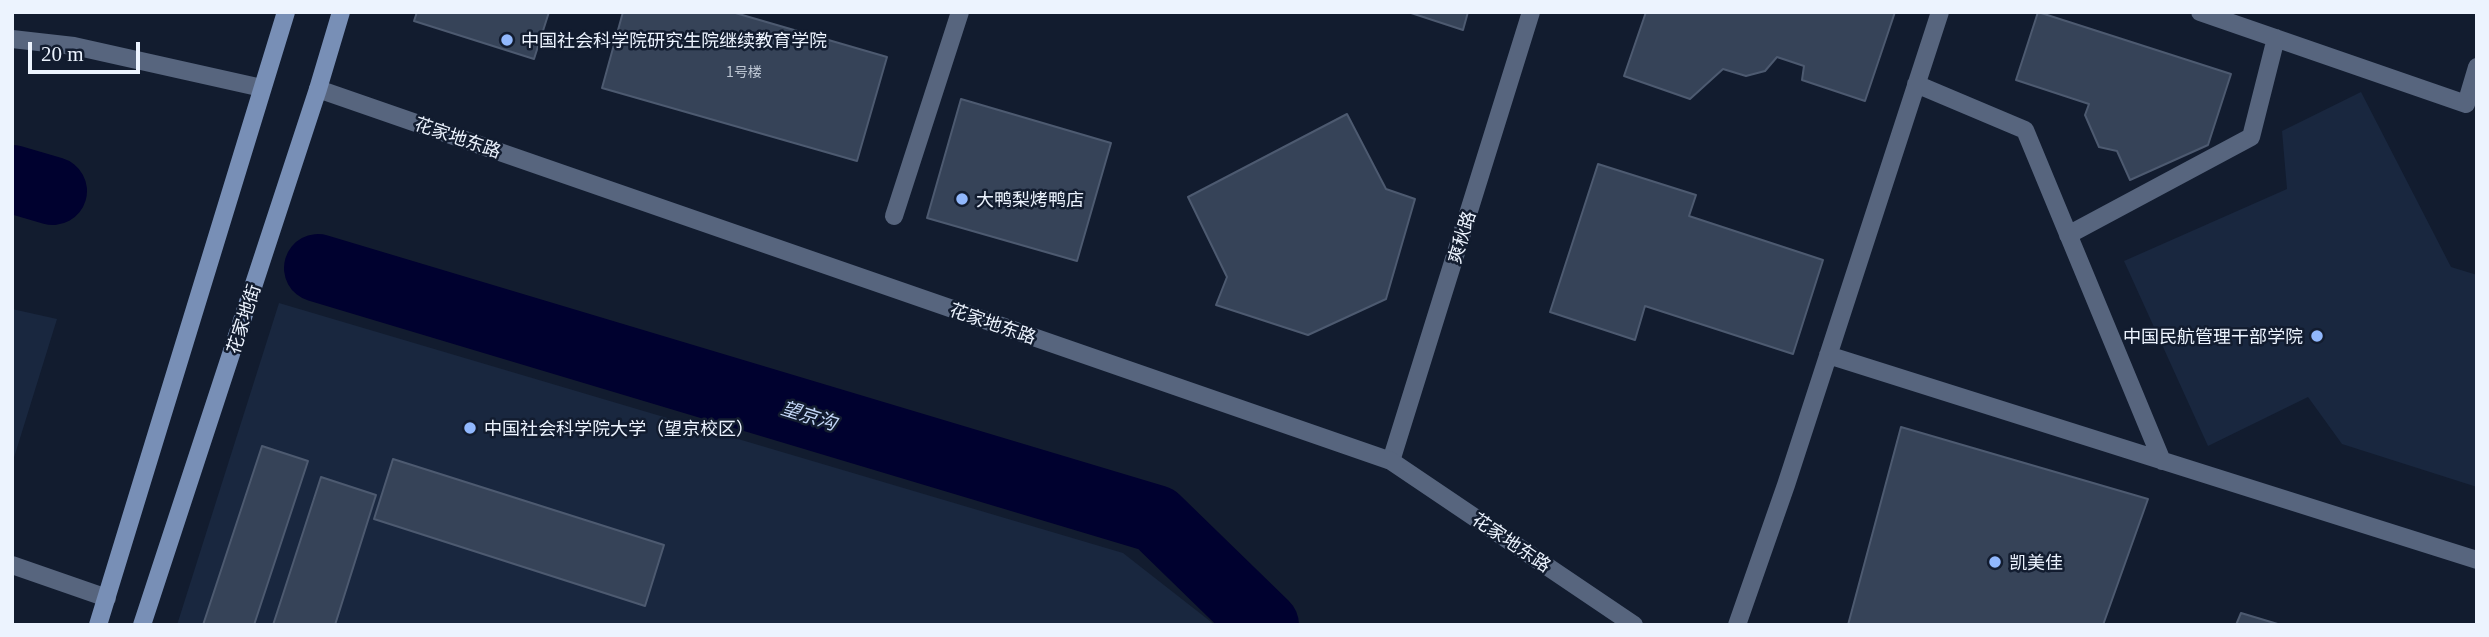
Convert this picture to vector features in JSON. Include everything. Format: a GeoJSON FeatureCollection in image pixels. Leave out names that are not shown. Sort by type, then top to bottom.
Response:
{"type":"FeatureCollection","features":[{"type":"Feature","properties":{"kind":"main road"},"geometry":{"type":"LineString","coordinates":[[98,625],[286,12]]}},
{"type":"Feature","properties":{"kind":"main road","name":"花家地街"},"geometry":{"type":"LineString","coordinates":[[142,625],[341,12]]}},
{"type":"Feature","properties":{"kind":"street"},"geometry":{"type":"LineString","coordinates":[[894,216],[960,12]]}},
{"type":"Feature","properties":{"kind":"street","name":"爽秋路"},"geometry":{"type":"LineString","coordinates":[[1391,461],[1531,12]]}},
{"type":"Feature","properties":{"kind":"street"},"geometry":{"type":"LineString","coordinates":[[1737,625],[1940,12]]}},
{"type":"Feature","properties":{"kind":"street"},"geometry":{"type":"LineString","coordinates":[[2200,12],[2466,104],[2477,67]]}},
{"type":"Feature","properties":{"kind":"street"},"geometry":{"type":"LineString","coordinates":[[2068,234],[2251,137],[2276,38]]}},
{"type":"Feature","properties":{"kind":"street"},"geometry":{"type":"LineString","coordinates":[[12,39],[74,46],[262,88]]}},
{"type":"Feature","properties":{"kind":"street"},"geometry":{"type":"LineString","coordinates":[[1916,85],[2025,130],[2162,461]]}},
{"type":"Feature","properties":{"kind":"street","name":"花家地东路"},"geometry":{"type":"LineString","coordinates":[[318,89],[1391,461],[1634,625]]}},
{"type":"Feature","properties":{"kind":"street"},"geometry":{"type":"LineString","coordinates":[[1828,355],[2477,560]]}},
{"type":"Feature","properties":{"kind":"street"},"geometry":{"type":"LineString","coordinates":[[12,565],[107,597]]}},
{"type":"Feature","properties":{"kind":"shaded area","name":"中国民航管理干部学院"},"geometry":{"type":"Polygon","coordinates":[[[2361,92],[2451,267],[2477,275],[2477,487],[2342,444],[2308,397],[2208,446],[2124,261],[2287,189],[2282,131],[2361,92]]]}},
{"type":"Feature","properties":{"kind":"shaded area","name":"中国社会科学院大学（望京校区）"},"geometry":{"type":"Polygon","coordinates":[[[279,303],[1123,553],[1215,625],[177,625],[279,303]]]}},
{"type":"Feature","properties":{"kind":"shaded area"},"geometry":{"type":"Polygon","coordinates":[[[12,309],[57,319],[12,464],[12,309]]]}},
{"type":"Feature","properties":{"kind":"building","name":"中国社会科学院研究生院继续教育学院"},"geometry":{"type":"Polygon","coordinates":[[[417,12],[549,12],[534,59],[414,21],[417,12]]]}},
{"type":"Feature","properties":{"kind":"building"},"geometry":{"type":"Polygon","coordinates":[[[623,12],[732,12],[887,57],[857,161],[602,88],[623,12]]]}},
{"type":"Feature","properties":{"kind":"building"},"geometry":{"type":"Polygon","coordinates":[[[1408,12],[1468,12],[1463,30],[1408,12]]]}},
{"type":"Feature","properties":{"kind":"building"},"geometry":{"type":"Polygon","coordinates":[[[1646,12],[1895,12],[1865,101],[1802,80],[1804,66],[1777,57],[1765,71],[1746,76],[1723,69],[1690,99],[1624,76],[1646,12]]]}},
{"type":"Feature","properties":{"kind":"building"},"geometry":{"type":"Polygon","coordinates":[[[2038,12],[2231,74],[2208,145],[2130,180],[2117,151],[2099,147],[2085,115],[2089,104],[2016,80],[2038,12]]]}},
{"type":"Feature","properties":{"kind":"building"},"geometry":{"type":"Polygon","coordinates":[[[961,99],[1111,143],[1077,261],[927,218],[961,99]]]}},
{"type":"Feature","properties":{"kind":"building"},"geometry":{"type":"Polygon","coordinates":[[[1347,114],[1386,189],[1415,199],[1386,299],[1308,335],[1216,305],[1227,277],[1188,197],[1347,114]]]}},
{"type":"Feature","properties":{"kind":"building"},"geometry":{"type":"Polygon","coordinates":[[[1598,164],[1696,195],[1689,216],[1823,260],[1793,354],[1645,306],[1635,340],[1550,312],[1598,164]]]}},
{"type":"Feature","properties":{"kind":"building","name":"凯美佳"},"geometry":{"type":"Polygon","coordinates":[[[1901,427],[2148,499],[2103,625],[1848,625],[1901,427]]]}},
{"type":"Feature","properties":{"kind":"building"},"geometry":{"type":"Polygon","coordinates":[[[262,446],[308,461],[254,625],[203,625],[262,446]]]}},
{"type":"Feature","properties":{"kind":"building"},"geometry":{"type":"Polygon","coordinates":[[[393,459],[664,545],[645,606],[374,519],[393,459]]]}},
{"type":"Feature","properties":{"kind":"building"},"geometry":{"type":"Polygon","coordinates":[[[321,477],[376,495],[335,625],[273,625],[321,477]]]}},
{"type":"Feature","properties":{"kind":"building"},"geometry":{"type":"Polygon","coordinates":[[[2241,613],[2281,625],[2236,625],[2241,613]]]}},
{"type":"Feature","properties":{"kind":"waterway","name":"望京沟"},"geometry":{"type":"LineString","coordinates":[[12,179],[53,191]]}},
{"type":"Feature","properties":{"kind":"waterway","name":"望京沟"},"geometry":{"type":"LineString","coordinates":[[318,268],[1156,519],[1265,625]]}},
{"type":"Feature","properties":{"kind":"place","name":"中国社会科学院研究生院继续教育学院"},"geometry":{"type":"Point","coordinates":[507,40]}},
{"type":"Feature","properties":{"kind":"place","name":"大鸭梨烤鸭店"},"geometry":{"type":"Point","coordinates":[962,199]}},
{"type":"Feature","properties":{"kind":"place","name":"中国民航管理干部学院"},"geometry":{"type":"Point","coordinates":[2317,336]}},
{"type":"Feature","properties":{"kind":"place","name":"中国社会科学院大学（望京校区）"},"geometry":{"type":"Point","coordinates":[470,428]}},
{"type":"Feature","properties":{"kind":"place","name":"凯美佳"},"geometry":{"type":"Point","coordinates":[1995,562]}}]}
